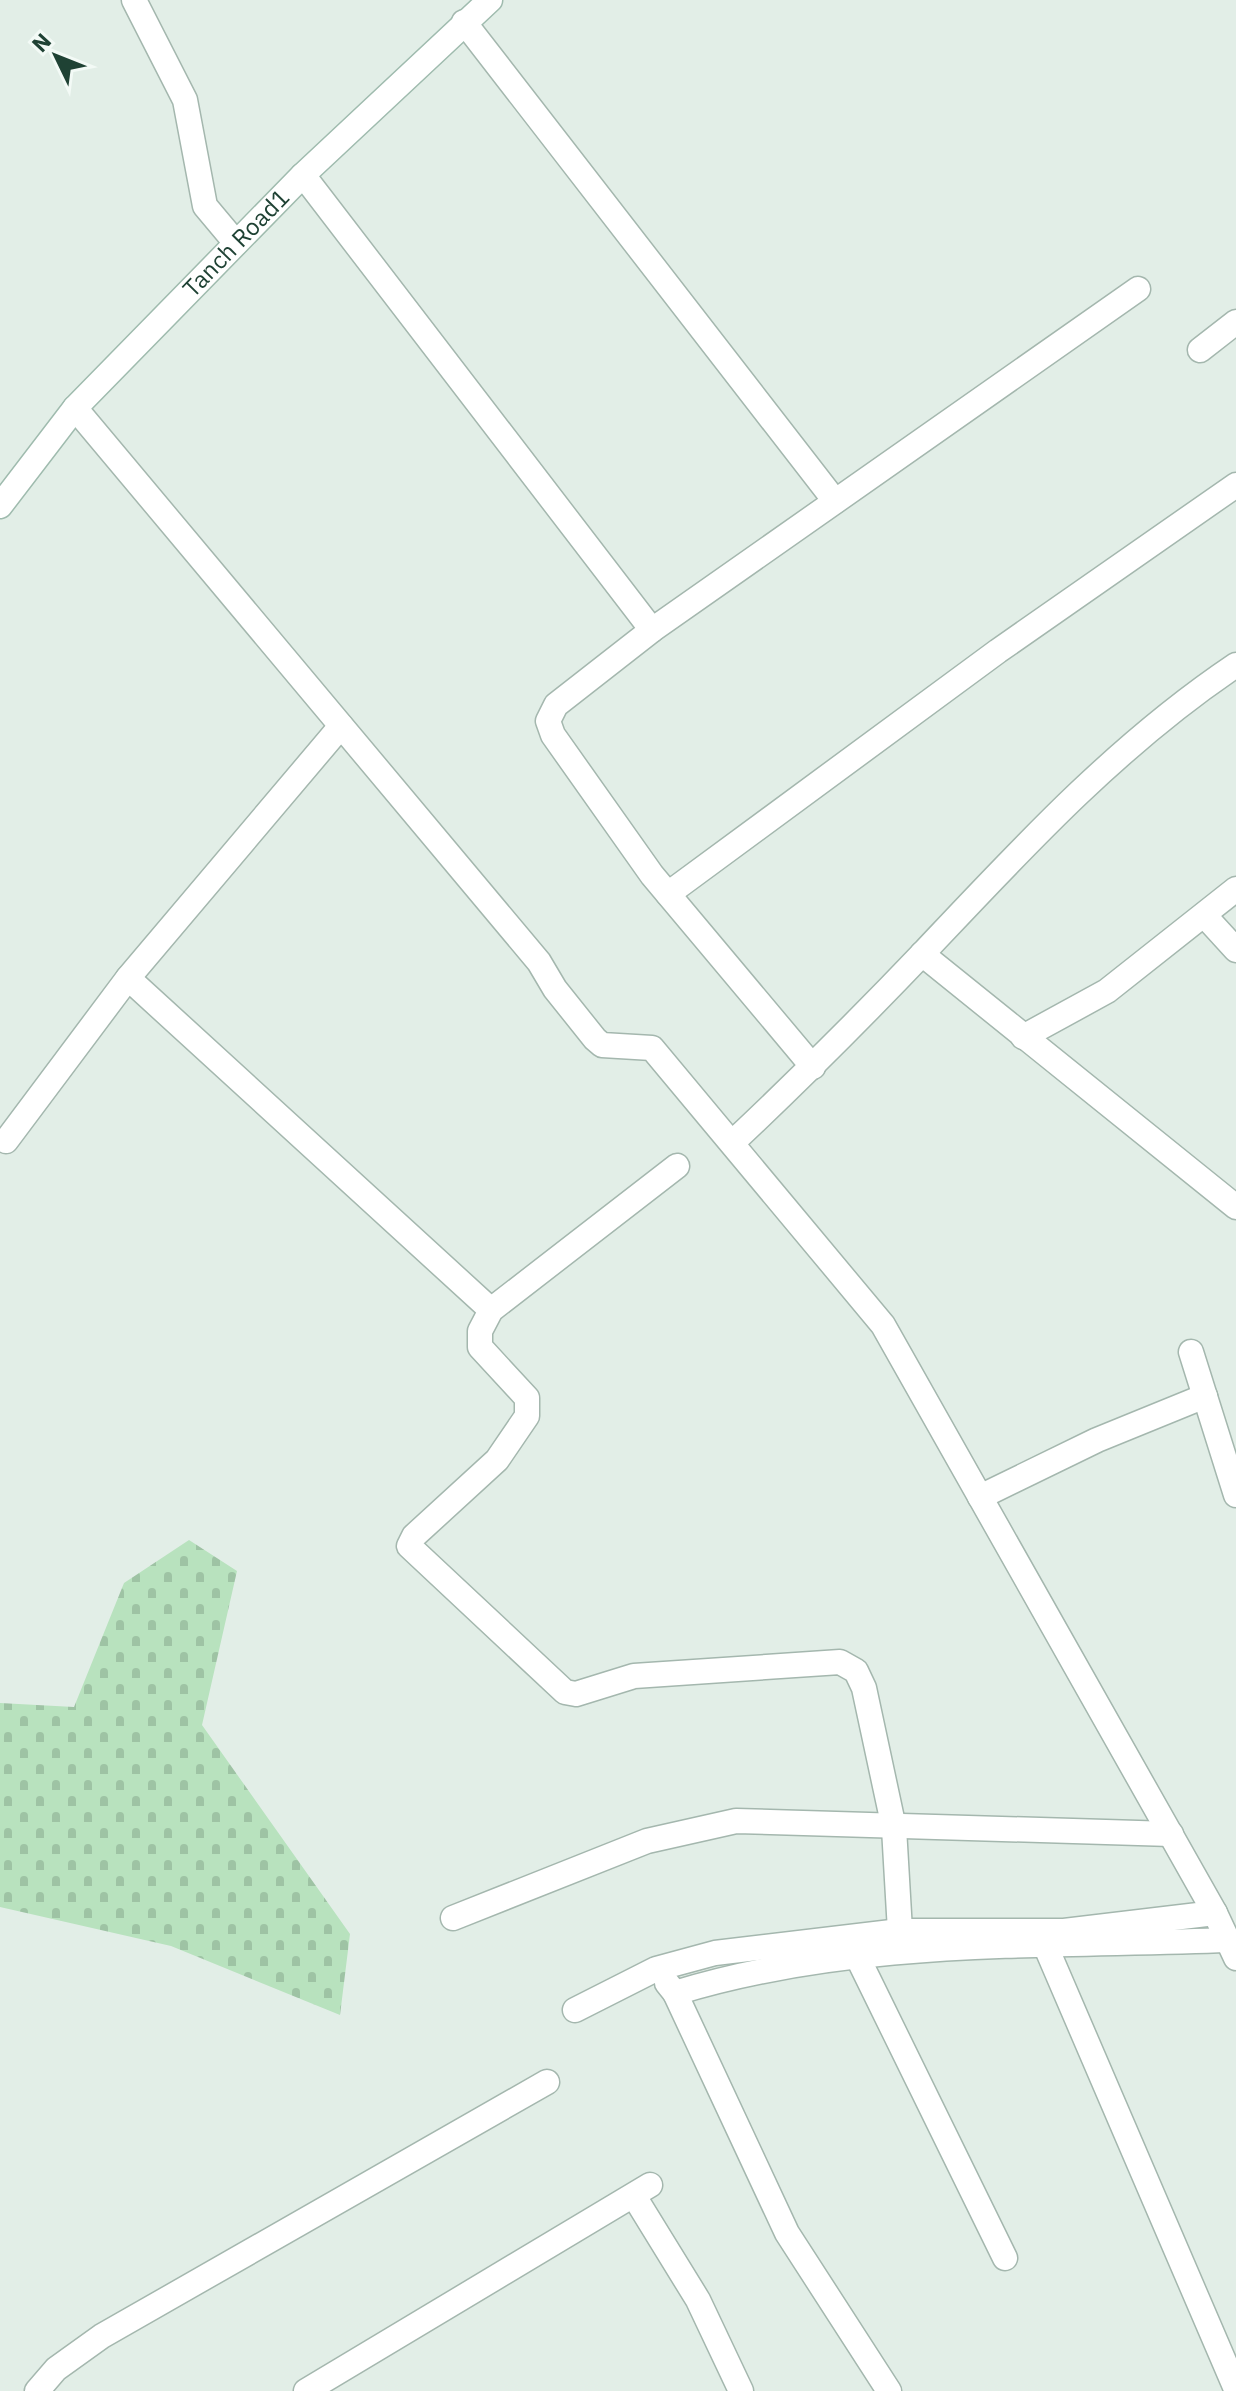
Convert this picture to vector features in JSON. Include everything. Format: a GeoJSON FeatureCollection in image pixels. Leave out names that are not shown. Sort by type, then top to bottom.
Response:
{"type":"FeatureCollection","features":[{"type":"Feature","properties":{"kind":"street"},"geometry":{"type":"LineString","coordinates":[[134,0],[185,100],[205,206],[236,243]]}},
{"type":"Feature","properties":{"kind":"street","name":"Tanch Road1"},"geometry":{"type":"LineString","coordinates":[[0,506],[75,408],[303,175],[490,0]]}},
{"type":"Feature","properties":{"kind":"street"},"geometry":{"type":"LineString","coordinates":[[464,22],[835,501]]}},
{"type":"Feature","properties":{"kind":"street"},"geometry":{"type":"LineString","coordinates":[[303,175],[652,630]]}},
{"type":"Feature","properties":{"kind":"street"},"geometry":{"type":"LineString","coordinates":[[813,1067],[668,894],[553,735],[548,721],[556,705],[652,630],[1138,289]]}},
{"type":"Feature","properties":{"kind":"street"},"geometry":{"type":"LineString","coordinates":[[1200,350],[1236,322]]}},
{"type":"Feature","properties":{"kind":"street"},"geometry":{"type":"LineString","coordinates":[[75,408],[539,962],[555,989],[595,1039],[602,1045],[652,1048],[883,1325],[1171,1834],[1232,1949],[1046,1947],[856,1954],[774,1968],[675,1993]]}},
{"type":"Feature","properties":{"kind":"street"},"geometry":{"type":"LineString","coordinates":[[668,894],[998,651],[1236,485]]}},
{"type":"Feature","properties":{"kind":"street"},"geometry":{"type":"LineString","coordinates":[[732,1143],[813,1067],[1061,807],[1200,689],[1236,665]]}},
{"type":"Feature","properties":{"kind":"street"},"geometry":{"type":"LineString","coordinates":[[6,1141],[128,978],[341,726]]}},
{"type":"Feature","properties":{"kind":"street"},"geometry":{"type":"LineString","coordinates":[[1023,1037],[1107,991],[1236,889]]}},
{"type":"Feature","properties":{"kind":"street"},"geometry":{"type":"LineString","coordinates":[[1204,915],[1236,950]]}},
{"type":"Feature","properties":{"kind":"street"},"geometry":{"type":"LineString","coordinates":[[922,954],[1236,1207]]}},
{"type":"Feature","properties":{"kind":"street"},"geometry":{"type":"LineString","coordinates":[[128,978],[491,1310]]}},
{"type":"Feature","properties":{"kind":"street"},"geometry":{"type":"LineString","coordinates":[[677,1166],[491,1310],[480,1331],[480,1347],[527,1398],[527,1416],[497,1460],[414,1536],[409,1546],[416,1556],[565,1692],[576,1694],[634,1676],[840,1662],[856,1671],[864,1688],[894,1828],[900,1931]]}},
{"type":"Feature","properties":{"kind":"street"},"geometry":{"type":"LineString","coordinates":[[1191,1352],[1236,1495]]}},
{"type":"Feature","properties":{"kind":"street"},"geometry":{"type":"LineString","coordinates":[[980,1497],[1097,1440],[1205,1396]]}},
{"type":"Feature","properties":{"kind":"street"},"geometry":{"type":"LineString","coordinates":[[453,1918],[647,1841],[736,1821],[1171,1834]]}},
{"type":"Feature","properties":{"kind":"street"},"geometry":{"type":"LineString","coordinates":[[575,2010],[656,1969],[715,1953],[900,1931],[1064,1931],[1215,1913]]}},
{"type":"Feature","properties":{"kind":"street"},"geometry":{"type":"LineString","coordinates":[[1046,1947],[1236,2389]]}},
{"type":"Feature","properties":{"kind":"street"},"geometry":{"type":"LineString","coordinates":[[856,1954],[1005,2258]]}},
{"type":"Feature","properties":{"kind":"street"},"geometry":{"type":"LineString","coordinates":[[656,1969],[675,1993],[787,2233],[889,2391]]}},
{"type":"Feature","properties":{"kind":"street"},"geometry":{"type":"LineString","coordinates":[[37,2391],[56,2369],[102,2336],[547,2082]]}},
{"type":"Feature","properties":{"kind":"street"},"geometry":{"type":"LineString","coordinates":[[306,2391],[642,2190],[741,2391]]}},
{"type":"Feature","properties":{"kind":"green space"},"geometry":{"type":"Polygon","coordinates":[[[189,1540],[237,1571],[202,1725],[350,1934],[340,2015],[171,1946],[0,1907],[0,1703],[74,1707],[124,1583],[189,1540]]]}}]}
